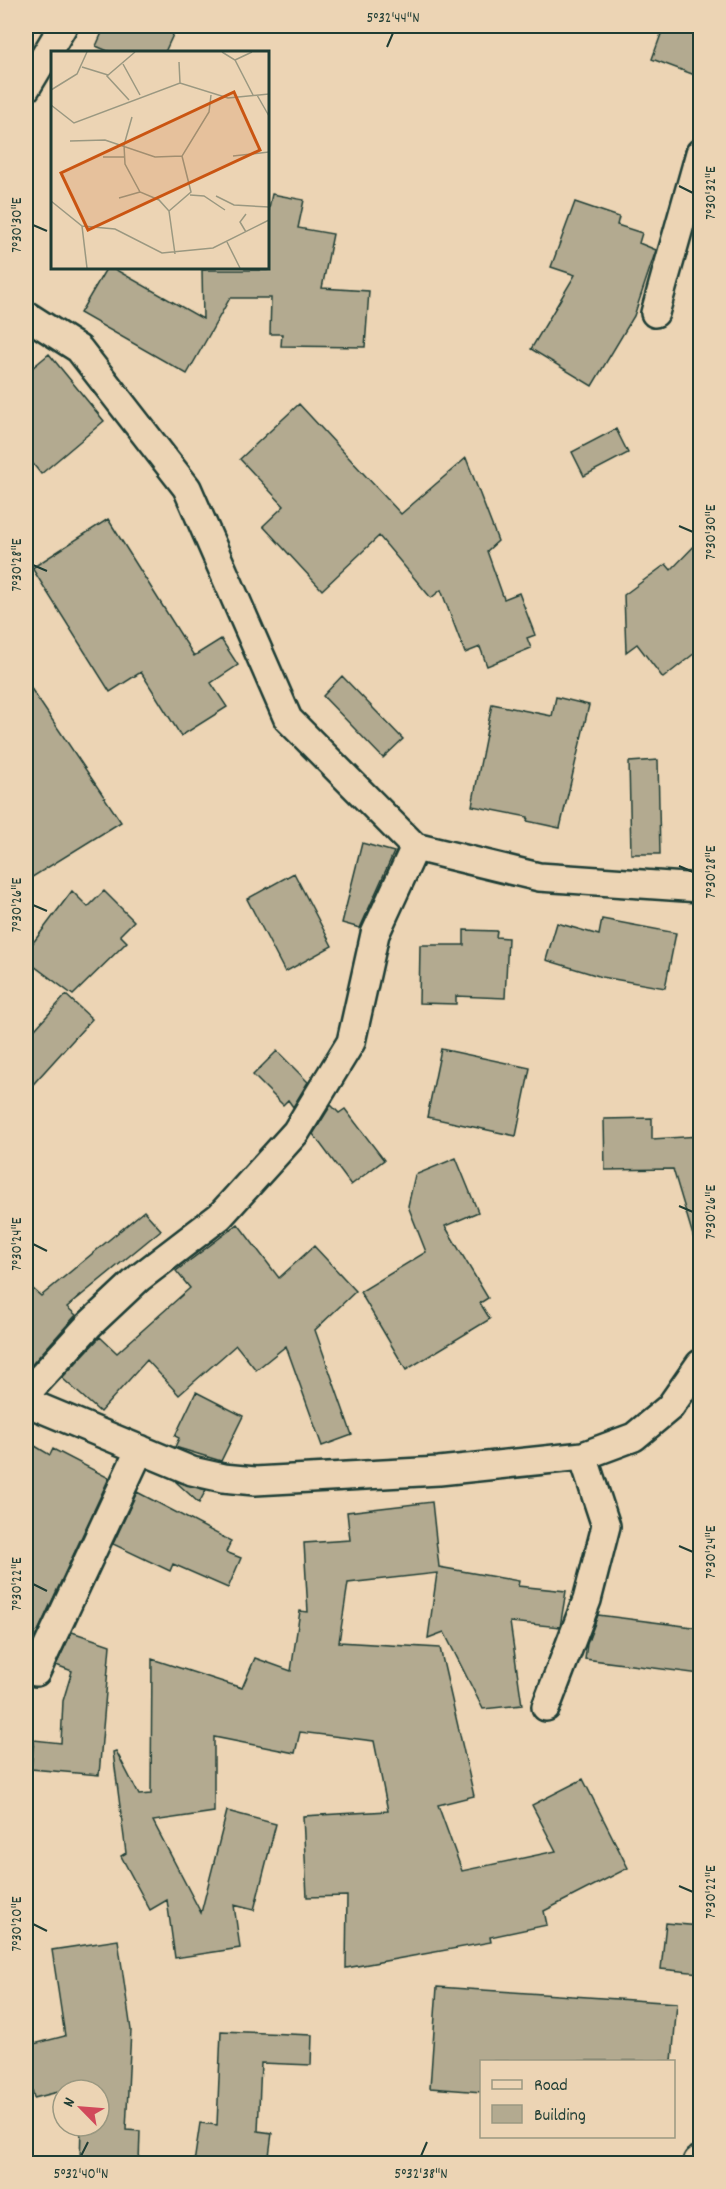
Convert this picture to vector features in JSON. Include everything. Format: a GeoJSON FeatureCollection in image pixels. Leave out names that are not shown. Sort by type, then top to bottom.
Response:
{"type":"FeatureCollection","features":[{"type":"Feature","properties":{"kind":"street"},"geometry":{"type":"LineString","coordinates":[[26,88],[63,26]]}},
{"type":"Feature","properties":{"kind":"street"},"geometry":{"type":"LineString","coordinates":[[655,313],[700,153]]}},
{"type":"Feature","properties":{"kind":"street"},"geometry":{"type":"LineString","coordinates":[[26,315],[79,349],[187,488],[288,719],[415,847],[539,877],[700,888]]}},
{"type":"Feature","properties":{"kind":"street"},"geometry":{"type":"LineString","coordinates":[[26,1394],[89,1325],[139,1278],[220,1216],[296,1132],[351,1042],[375,934],[415,847]]}},
{"type":"Feature","properties":{"kind":"street"},"geometry":{"type":"LineString","coordinates":[[26,1402],[192,1471],[255,1480],[439,1471],[583,1456],[634,1437],[670,1407],[700,1364]]}},
{"type":"Feature","properties":{"kind":"street"},"geometry":{"type":"LineString","coordinates":[[36,1672],[141,1449]]}},
{"type":"Feature","properties":{"kind":"street"},"geometry":{"type":"LineString","coordinates":[[546,1707],[587,1600],[606,1526],[583,1456]]}},
{"type":"Feature","properties":{"kind":"building"},"geometry":{"type":"Polygon","coordinates":[[[105,26],[177,26],[165,51],[108,51],[96,46],[105,26]]]}},
{"type":"Feature","properties":{"kind":"building"},"geometry":{"type":"Polygon","coordinates":[[[664,26],[700,26],[700,77],[652,59],[664,26]]]}},
{"type":"Feature","properties":{"kind":"building"},"geometry":{"type":"Polygon","coordinates":[[[272,194],[304,200],[298,228],[333,234],[322,288],[369,291],[365,347],[281,346],[282,334],[270,334],[271,298],[230,298],[187,374],[80,313],[106,268],[113,268],[203,319],[202,270],[267,270],[268,212],[272,194]]]}},
{"type":"Feature","properties":{"kind":"building"},"geometry":{"type":"Polygon","coordinates":[[[575,202],[619,217],[617,225],[642,233],[639,243],[656,250],[634,316],[592,386],[531,349],[575,275],[551,267],[575,202]]]}},
{"type":"Feature","properties":{"kind":"building"},"geometry":{"type":"Polygon","coordinates":[[[49,354],[104,421],[41,474],[26,455],[26,373],[49,354]]]}},
{"type":"Feature","properties":{"kind":"building"},"geometry":{"type":"Polygon","coordinates":[[[299,404],[401,514],[466,458],[498,541],[487,551],[504,599],[519,593],[535,635],[527,638],[531,648],[487,666],[480,647],[465,653],[441,590],[431,598],[379,536],[322,590],[263,526],[284,506],[240,459],[299,404]]]}},
{"type":"Feature","properties":{"kind":"building"},"geometry":{"type":"Polygon","coordinates":[[[616,429],[628,453],[584,476],[572,452],[616,429]]]}},
{"type":"Feature","properties":{"kind":"building"},"geometry":{"type":"Polygon","coordinates":[[[108,519],[194,656],[221,639],[238,665],[211,683],[227,707],[181,736],[141,672],[110,692],[32,568],[108,519]]]}},
{"type":"Feature","properties":{"kind":"building"},"geometry":{"type":"Polygon","coordinates":[[[700,540],[700,649],[663,678],[637,644],[626,652],[624,595],[666,564],[671,570],[700,540]]]}},
{"type":"Feature","properties":{"kind":"building"},"geometry":{"type":"Polygon","coordinates":[[[342,676],[403,739],[383,758],[323,696],[342,676]]]}},
{"type":"Feature","properties":{"kind":"building"},"geometry":{"type":"Polygon","coordinates":[[[26,681],[121,822],[26,881],[26,681]]]}},
{"type":"Feature","properties":{"kind":"building"},"geometry":{"type":"Polygon","coordinates":[[[556,697],[589,705],[560,828],[527,821],[528,817],[472,806],[492,704],[552,716],[556,697]]]}},
{"type":"Feature","properties":{"kind":"building"},"geometry":{"type":"Polygon","coordinates":[[[658,760],[660,854],[631,854],[629,762],[658,760]]]}},
{"type":"Feature","properties":{"kind":"building"},"geometry":{"type":"Polygon","coordinates":[[[362,843],[394,852],[360,928],[342,923],[362,843]]]}},
{"type":"Feature","properties":{"kind":"building"},"geometry":{"type":"Polygon","coordinates":[[[294,873],[332,946],[285,972],[247,899],[294,873]]]}},
{"type":"Feature","properties":{"kind":"building"},"geometry":{"type":"Polygon","coordinates":[[[72,891],[88,907],[104,891],[134,921],[120,935],[127,942],[73,995],[26,960],[26,952],[72,891]]]}},
{"type":"Feature","properties":{"kind":"building"},"geometry":{"type":"Polygon","coordinates":[[[602,919],[676,933],[665,988],[602,977],[546,960],[557,923],[599,935],[602,919]]]}},
{"type":"Feature","properties":{"kind":"building"},"geometry":{"type":"Polygon","coordinates":[[[464,930],[497,931],[496,937],[508,938],[505,998],[456,996],[456,1004],[419,1003],[420,945],[464,945],[464,930]]]}},
{"type":"Feature","properties":{"kind":"building"},"geometry":{"type":"Polygon","coordinates":[[[66,995],[92,1019],[26,1092],[26,1039],[66,995]]]}},
{"type":"Feature","properties":{"kind":"building"},"geometry":{"type":"Polygon","coordinates":[[[441,1049],[530,1068],[516,1136],[427,1117],[441,1049]]]}},
{"type":"Feature","properties":{"kind":"building"},"geometry":{"type":"Polygon","coordinates":[[[277,1051],[308,1082],[293,1107],[288,1100],[283,1105],[253,1075],[277,1051]]]}},
{"type":"Feature","properties":{"kind":"building"},"geometry":{"type":"Polygon","coordinates":[[[331,1105],[339,1113],[345,1109],[384,1160],[351,1185],[313,1134],[331,1105]]]}},
{"type":"Feature","properties":{"kind":"building"},"geometry":{"type":"Polygon","coordinates":[[[652,1118],[652,1139],[700,1136],[700,1238],[694,1239],[673,1169],[605,1170],[604,1119],[652,1118]]]}},
{"type":"Feature","properties":{"kind":"building"},"geometry":{"type":"Polygon","coordinates":[[[456,1158],[478,1212],[445,1226],[488,1298],[480,1303],[490,1319],[406,1370],[360,1292],[426,1252],[408,1206],[415,1175],[456,1158]]]}},
{"type":"Feature","properties":{"kind":"building"},"geometry":{"type":"Polygon","coordinates":[[[144,1211],[161,1230],[67,1307],[76,1315],[26,1371],[26,1283],[41,1296],[144,1211]]]}},
{"type":"Feature","properties":{"kind":"building"},"geometry":{"type":"Polygon","coordinates":[[[238,1224],[279,1278],[314,1246],[356,1291],[315,1330],[352,1435],[322,1446],[286,1346],[256,1370],[236,1345],[179,1395],[147,1360],[100,1412],[62,1378],[100,1337],[117,1353],[190,1288],[176,1271],[238,1224]]]}},
{"type":"Feature","properties":{"kind":"building"},"geometry":{"type":"Polygon","coordinates":[[[196,1392],[243,1416],[221,1461],[175,1447],[179,1438],[175,1436],[196,1392]]]}},
{"type":"Feature","properties":{"kind":"building"},"geometry":{"type":"Polygon","coordinates":[[[35,1446],[50,1455],[53,1449],[109,1478],[26,1657],[26,1464],[35,1446]]]}},
{"type":"Feature","properties":{"kind":"building"},"geometry":{"type":"Polygon","coordinates":[[[175,1481],[206,1490],[199,1503],[175,1481]]]}},
{"type":"Feature","properties":{"kind":"building"},"geometry":{"type":"Polygon","coordinates":[[[137,1492],[231,1541],[226,1552],[241,1558],[228,1588],[173,1564],[170,1571],[113,1544],[137,1492]]]}},
{"type":"Feature","properties":{"kind":"building"},"geometry":{"type":"Polygon","coordinates":[[[432,1502],[439,1567],[519,1581],[518,1586],[566,1591],[560,1627],[510,1622],[522,1705],[483,1709],[444,1632],[428,1638],[437,1573],[348,1583],[339,1642],[440,1648],[474,1796],[438,1805],[462,1871],[556,1851],[532,1805],[583,1779],[628,1868],[544,1911],[547,1925],[490,1937],[491,1942],[346,1968],[347,1896],[307,1897],[303,1816],[388,1811],[374,1741],[300,1732],[295,1753],[214,1737],[214,1812],[153,1821],[201,1913],[227,1811],[276,1824],[254,1910],[234,1905],[240,1948],[175,1958],[167,1900],[150,1910],[121,1856],[126,1853],[113,1752],[116,1751],[139,1795],[151,1794],[152,1659],[242,1688],[255,1658],[291,1671],[300,1611],[308,1612],[304,1543],[350,1540],[347,1512],[432,1502]]]}},
{"type":"Feature","properties":{"kind":"building"},"geometry":{"type":"Polygon","coordinates":[[[598,1615],[700,1628],[700,1674],[585,1659],[587,1644],[598,1615]]]}},
{"type":"Feature","properties":{"kind":"building"},"geometry":{"type":"Polygon","coordinates":[[[72,1632],[110,1645],[99,1775],[31,1769],[34,1740],[61,1743],[63,1701],[72,1671],[56,1665],[72,1632]]]}},
{"type":"Feature","properties":{"kind":"building"},"geometry":{"type":"Polygon","coordinates":[[[666,1923],[700,1926],[700,1973],[661,1969],[666,1923]]]}},
{"type":"Feature","properties":{"kind":"building"},"geometry":{"type":"Polygon","coordinates":[[[118,1940],[131,2030],[126,2130],[140,2131],[139,2163],[80,2163],[81,2138],[111,2138],[111,2078],[51,2078],[51,2094],[34,2098],[26,2063],[26,2046],[65,2036],[52,1950],[118,1940]]]}},
{"type":"Feature","properties":{"kind":"building"},"geometry":{"type":"Polygon","coordinates":[[[437,1987],[677,2003],[672,2060],[480,2060],[480,2092],[430,2088],[437,1987]]]}},
{"type":"Feature","properties":{"kind":"building"},"geometry":{"type":"Polygon","coordinates":[[[221,2031],[312,2035],[311,2065],[261,2063],[258,2131],[272,2133],[268,2163],[194,2163],[200,2123],[217,2125],[221,2031]]]}}]}
